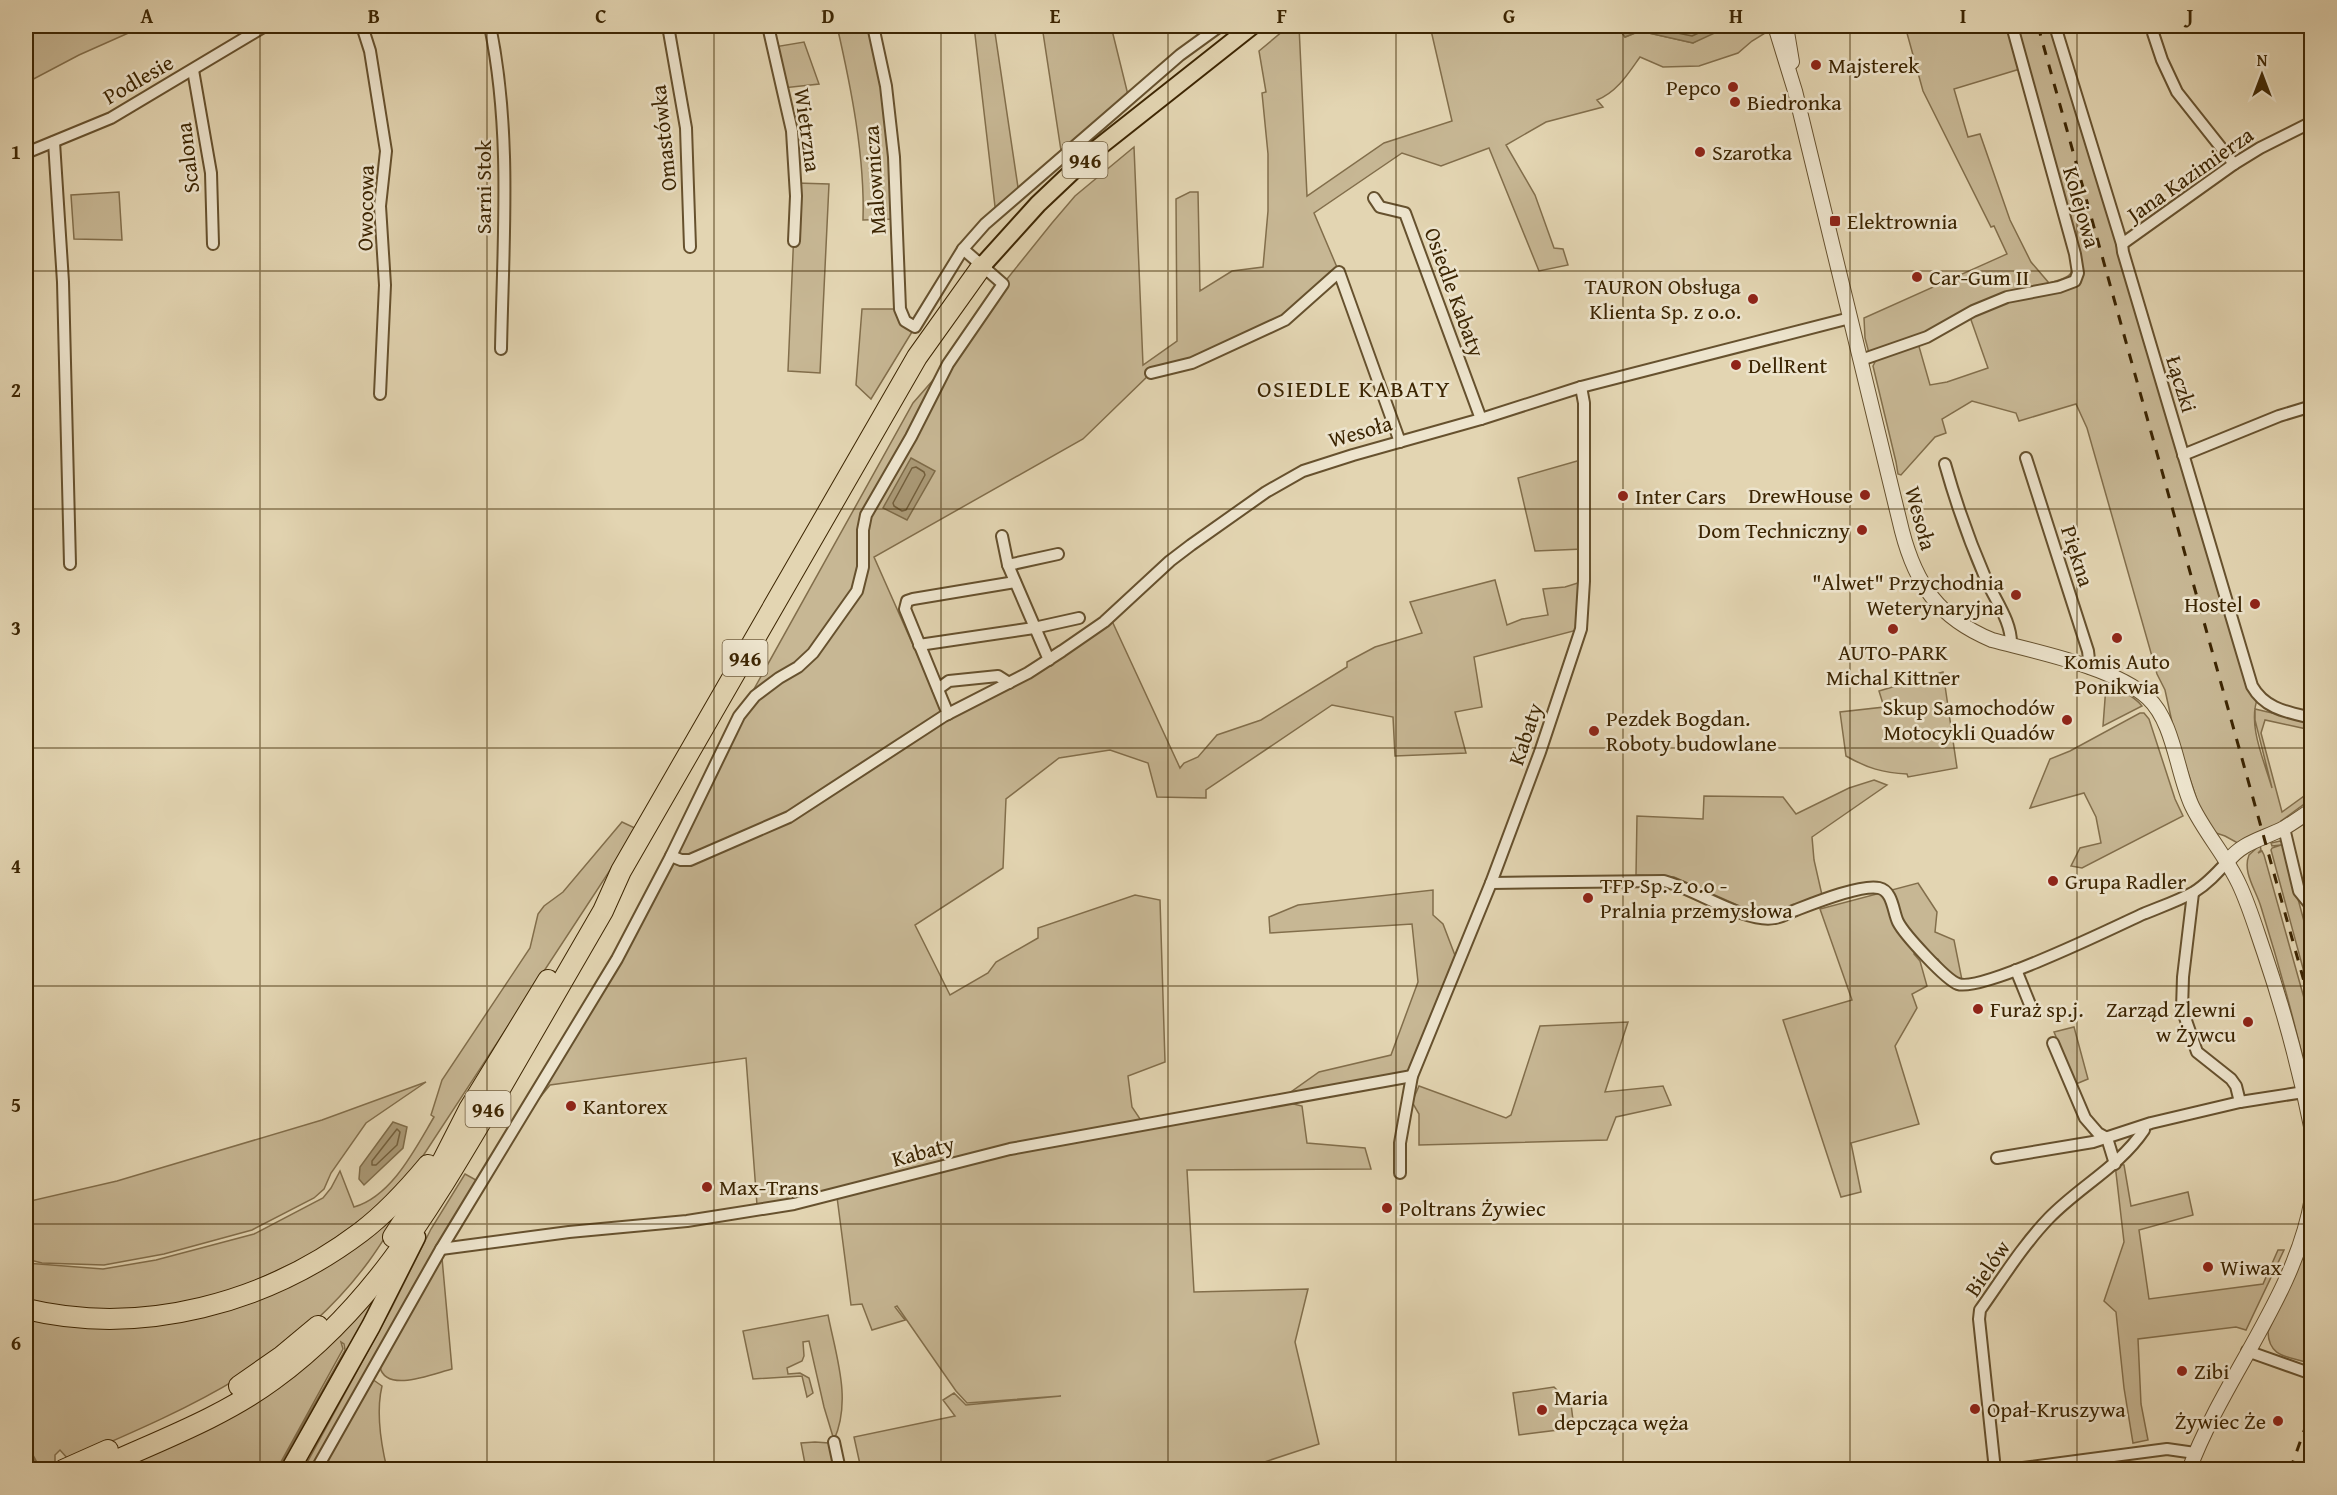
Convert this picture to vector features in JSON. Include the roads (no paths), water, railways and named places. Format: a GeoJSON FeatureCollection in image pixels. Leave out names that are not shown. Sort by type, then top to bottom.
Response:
{"type":"FeatureCollection","features":[{"type":"Feature","properties":{"kind":"highway","name":"946"},"geometry":{"type":"LineString","coordinates":[[433,1204],[603,911],[621,871],[917,357],[982,266]]}},
{"type":"Feature","properties":{"kind":"highway","name":"946"},"geometry":{"type":"LineString","coordinates":[[469,1109],[594,906],[621,871]]}},
{"type":"Feature","properties":{"kind":"highway"},"geometry":{"type":"LineString","coordinates":[[26,1309],[68,1316],[117,1318],[157,1315],[203,1308],[270,1285],[324,1257],[374,1220],[404,1193],[430,1163],[469,1109]]}},
{"type":"Feature","properties":{"kind":"highway"},"geometry":{"type":"LineString","coordinates":[[63,1470],[168,1424],[238,1387],[282,1356],[333,1313],[361,1281],[393,1237],[443,1160],[469,1109]]}},
{"type":"Feature","properties":{"kind":"highway"},"geometry":{"type":"LineString","coordinates":[[95,1470],[198,1423],[273,1381],[343,1321],[371,1289],[433,1204]]}},
{"type":"Feature","properties":{"kind":"highway"},"geometry":{"type":"LineString","coordinates":[[290,1470],[371,1326],[433,1204]]}},
{"type":"Feature","properties":{"kind":"main road","name":"946"},"geometry":{"type":"LineString","coordinates":[[982,266],[1038,204],[1094,152],[1252,26]]}},
{"type":"Feature","properties":{"kind":"street","name":"Podlesie"},"geometry":{"type":"LineString","coordinates":[[26,153],[111,118],[265,26]]}},
{"type":"Feature","properties":{"kind":"street","name":"Owocowa"},"geometry":{"type":"LineString","coordinates":[[362,26],[370,51],[386,151],[380,206],[385,285],[380,394]]}},
{"type":"Feature","properties":{"kind":"street","name":"Sarni Stok"},"geometry":{"type":"LineString","coordinates":[[490,26],[505,155],[501,349]]}},
{"type":"Feature","properties":{"kind":"street","name":"Omastówka"},"geometry":{"type":"LineString","coordinates":[[668,26],[686,128],[690,247]]}},
{"type":"Feature","properties":{"kind":"street","name":"Wietrzna"},"geometry":{"type":"LineString","coordinates":[[768,26],[792,130],[796,196],[794,241]]}},
{"type":"Feature","properties":{"kind":"street","name":"Malownicza"},"geometry":{"type":"LineString","coordinates":[[873,26],[886,86],[894,157],[900,309],[904,321],[915,327],[963,249]]}},
{"type":"Feature","properties":{"kind":"street"},"geometry":{"type":"LineString","coordinates":[[316,1470],[441,1249],[617,959],[671,856],[739,716],[755,696],[798,667],[813,653],[857,591],[863,567],[863,530],[866,515],[911,437],[948,363],[1003,284],[963,249],[985,224],[1062,157],[1180,55],[1220,26]]}},
{"type":"Feature","properties":{"kind":"street","name":"Wesoła"},"geometry":{"type":"LineString","coordinates":[[1775,26],[1795,91],[1902,531],[1916,574],[1928,594],[1956,621],[1975,633],[2090,668],[2132,684],[2151,700],[2159,711],[2192,805],[2239,884],[2250,912],[2275,985],[2304,1092],[2312,1131]]}},
{"type":"Feature","properties":{"kind":"street","name":"Wesoła"},"geometry":{"type":"LineString","coordinates":[[1786,26],[1795,91]]}},
{"type":"Feature","properties":{"kind":"street","name":"Kolejowa"},"geometry":{"type":"LineString","coordinates":[[1861,360],[1927,337],[1973,311],[2007,297],[2060,287],[2075,281],[2078,273],[2075,254],[2012,26]]}},
{"type":"Feature","properties":{"kind":"street","name":"Łączki"},"geometry":{"type":"LineString","coordinates":[[2055,26],[2122,244],[2252,686],[2258,697],[2270,706],[2312,718]]}},
{"type":"Feature","properties":{"kind":"street"},"geometry":{"type":"LineString","coordinates":[[2153,33],[2162,60],[2177,92],[2234,164]]}},
{"type":"Feature","properties":{"kind":"street","name":"Scalona"},"geometry":{"type":"LineString","coordinates":[[193,70],[211,173],[213,244]]}},
{"type":"Feature","properties":{"kind":"street","name":"Jana Kazimierza"},"geometry":{"type":"LineString","coordinates":[[2122,244],[2234,164],[2312,122]]}},
{"type":"Feature","properties":{"kind":"street"},"geometry":{"type":"LineString","coordinates":[[54,142],[63,282],[70,564]]}},
{"type":"Feature","properties":{"kind":"street","name":"Osiedle Kabaty"},"geometry":{"type":"LineString","coordinates":[[1374,198],[1380,207],[1405,213],[1481,419]]}},
{"type":"Feature","properties":{"kind":"street"},"geometry":{"type":"LineString","coordinates":[[1151,373],[1192,363],[1285,320],[1339,272],[1400,442]]}},
{"type":"Feature","properties":{"kind":"street","name":"Wesoła"},"geometry":{"type":"LineString","coordinates":[[671,856],[681,860],[690,860],[789,817],[946,715],[1049,660],[1104,622],[1170,561],[1266,492],[1303,471],[1581,387],[1850,318]]}},
{"type":"Feature","properties":{"kind":"street","name":"Kabaty"},"geometry":{"type":"LineString","coordinates":[[1400,1173],[1400,1143],[1412,1076],[1491,883],[1540,752],[1581,629],[1584,581],[1584,403],[1581,387]]}},
{"type":"Feature","properties":{"kind":"street"},"geometry":{"type":"LineString","coordinates":[[2183,455],[2279,416],[2312,406]]}},
{"type":"Feature","properties":{"kind":"street","name":"Piękna"},"geometry":{"type":"LineString","coordinates":[[2026,458],[2088,651],[2090,668]]}},
{"type":"Feature","properties":{"kind":"street"},"geometry":{"type":"LineString","coordinates":[[1945,464],[1967,535],[1985,579],[2009,627],[2011,645]]}},
{"type":"Feature","properties":{"kind":"street"},"geometry":{"type":"LineString","coordinates":[[1002,536],[1008,565],[1049,660]]}},
{"type":"Feature","properties":{"kind":"street"},"geometry":{"type":"LineString","coordinates":[[1008,565],[1058,554]]}},
{"type":"Feature","properties":{"kind":"street"},"geometry":{"type":"LineString","coordinates":[[946,715],[938,689],[904,609],[907,601],[1015,582]]}},
{"type":"Feature","properties":{"kind":"street"},"geometry":{"type":"LineString","coordinates":[[920,645],[1034,628],[1079,618]]}},
{"type":"Feature","properties":{"kind":"street"},"geometry":{"type":"LineString","coordinates":[[938,689],[949,681],[998,676],[1009,683]]}},
{"type":"Feature","properties":{"kind":"street"},"geometry":{"type":"LineString","coordinates":[[1491,883],[1664,882],[1683,886],[1733,910],[1768,918],[1776,918],[1819,901],[1853,891],[1879,887],[1885,890],[1890,897],[1898,923],[1910,940],[1957,984],[1974,984],[2016,970],[2095,938],[2193,893],[2243,846],[2284,828],[2312,810]]}},
{"type":"Feature","properties":{"kind":"street"},"geometry":{"type":"LineString","coordinates":[[2284,828],[2299,891],[2312,907]]}},
{"type":"Feature","properties":{"kind":"street"},"geometry":{"type":"LineString","coordinates":[[2193,893],[2183,977],[2182,1009],[2197,1052],[2231,1079],[2236,1086],[2240,1102]]}},
{"type":"Feature","properties":{"kind":"street"},"geometry":{"type":"LineString","coordinates":[[2016,970],[2031,1007]]}},
{"type":"Feature","properties":{"kind":"street"},"geometry":{"type":"LineString","coordinates":[[2053,1043],[2085,1118],[2098,1133],[2107,1138],[2115,1164]]}},
{"type":"Feature","properties":{"kind":"street","name":"Kabaty"},"geometry":{"type":"LineString","coordinates":[[441,1249],[591,1230],[687,1221],[794,1204],[1010,1149],[1412,1076]]}},
{"type":"Feature","properties":{"kind":"street"},"geometry":{"type":"LineString","coordinates":[[1998,1158],[2107,1138],[2144,1126],[2240,1102],[2304,1092]]}},
{"type":"Feature","properties":{"kind":"street","name":"Bielów"},"geometry":{"type":"LineString","coordinates":[[1995,1470],[1979,1319],[1980,1310],[2049,1218],[2115,1164],[2138,1139],[2144,1126]]}},
{"type":"Feature","properties":{"kind":"street"},"geometry":{"type":"LineString","coordinates":[[2189,1470],[2195,1453],[2276,1297],[2295,1255],[2312,1198]]}},
{"type":"Feature","properties":{"kind":"street"},"geometry":{"type":"LineString","coordinates":[[2247,1351],[2312,1374]]}},
{"type":"Feature","properties":{"kind":"street"},"geometry":{"type":"LineString","coordinates":[[834,1442],[840,1470]]}},
{"type":"Feature","properties":{"kind":"street"},"geometry":{"type":"LineString","coordinates":[[2007,1470],[2167,1449],[2195,1453]]}},
{"type":"Feature","properties":{"kind":"water"},"geometry":{"type":"Polygon","coordinates":[[[1617,26],[1721,26],[1717,32],[1693,43],[1640,31],[1625,37],[1617,26]]]}},
{"type":"Feature","properties":{"kind":"water"},"geometry":{"type":"Polygon","coordinates":[[[911,458],[935,471],[907,520],[883,508],[911,458]]]}},
{"type":"Feature","properties":{"kind":"water"},"geometry":{"type":"Polygon","coordinates":[[[393,1122],[407,1127],[403,1148],[364,1185],[359,1179],[360,1167],[393,1122]]]}},
{"type":"Feature","properties":{"kind":"railway"},"geometry":{"type":"LineString","coordinates":[[2038,26],[2312,1010]]}},
{"type":"Feature","properties":{"kind":"railway"},"geometry":{"type":"LineString","coordinates":[[2290,1470],[2312,1409]]}},
{"type":"Feature","properties":{"kind":"place","name":"Majsterek"},"geometry":{"type":"Point","coordinates":[1816,65]}},
{"type":"Feature","properties":{"kind":"place","name":"Pepco"},"geometry":{"type":"Point","coordinates":[1733,87]}},
{"type":"Feature","properties":{"kind":"place","name":"Biedronka"},"geometry":{"type":"Point","coordinates":[1735,102]}},
{"type":"Feature","properties":{"kind":"place","name":"Szarotka"},"geometry":{"type":"Point","coordinates":[1700,152]}},
{"type":"Feature","properties":{"kind":"place","name":"Elektrownia"},"geometry":{"type":"Point","coordinates":[1835,221]}},
{"type":"Feature","properties":{"kind":"place","name":"Car-Gum II"},"geometry":{"type":"Point","coordinates":[1917,277]}},
{"type":"Feature","properties":{"kind":"place","name":"TAURON Obsługa Klienta Sp. z o.o."},"geometry":{"type":"Point","coordinates":[1753,299]}},
{"type":"Feature","properties":{"kind":"place","name":"DellRent"},"geometry":{"type":"Point","coordinates":[1736,365]}},
{"type":"Feature","properties":{"kind":"place","name":"DrewHouse"},"geometry":{"type":"Point","coordinates":[1865,495]}},
{"type":"Feature","properties":{"kind":"place","name":"Inter Cars"},"geometry":{"type":"Point","coordinates":[1623,496]}},
{"type":"Feature","properties":{"kind":"place","name":"Dom Techniczny"},"geometry":{"type":"Point","coordinates":[1862,530]}},
{"type":"Feature","properties":{"kind":"place","name":"\"Alwet\" Przychodnia Weterynaryjna"},"geometry":{"type":"Point","coordinates":[2016,595]}},
{"type":"Feature","properties":{"kind":"place","name":"Hostel"},"geometry":{"type":"Point","coordinates":[2255,604]}},
{"type":"Feature","properties":{"kind":"place","name":"AUTO-PARK Michal Kittner"},"geometry":{"type":"Point","coordinates":[1893,629]}},
{"type":"Feature","properties":{"kind":"place","name":"Komis Auto Ponikwia"},"geometry":{"type":"Point","coordinates":[2117,638]}},
{"type":"Feature","properties":{"kind":"place","name":"Skup Samochodów Motocykli Quadów"},"geometry":{"type":"Point","coordinates":[2067,720]}},
{"type":"Feature","properties":{"kind":"place","name":"Pezdek Bogdan. Roboty budowlane"},"geometry":{"type":"Point","coordinates":[1594,731]}},
{"type":"Feature","properties":{"kind":"place","name":"Grupa Radler"},"geometry":{"type":"Point","coordinates":[2053,881]}},
{"type":"Feature","properties":{"kind":"place","name":"TFP Sp. z o.o - Pralnia przemysłowa"},"geometry":{"type":"Point","coordinates":[1588,898]}},
{"type":"Feature","properties":{"kind":"place","name":"Furaż sp.j."},"geometry":{"type":"Point","coordinates":[1978,1009]}},
{"type":"Feature","properties":{"kind":"place","name":"Zarząd Zlewni w Żywcu"},"geometry":{"type":"Point","coordinates":[2248,1022]}},
{"type":"Feature","properties":{"kind":"place","name":"Kantorex"},"geometry":{"type":"Point","coordinates":[571,1106]}},
{"type":"Feature","properties":{"kind":"place","name":"Max-Trans"},"geometry":{"type":"Point","coordinates":[707,1187]}},
{"type":"Feature","properties":{"kind":"place","name":"Poltrans Żywiec"},"geometry":{"type":"Point","coordinates":[1387,1208]}},
{"type":"Feature","properties":{"kind":"place","name":"Wiwax"},"geometry":{"type":"Point","coordinates":[2208,1267]}},
{"type":"Feature","properties":{"kind":"place","name":"Zibi"},"geometry":{"type":"Point","coordinates":[2182,1371]}},
{"type":"Feature","properties":{"kind":"place","name":"Opał-Kruszywa"},"geometry":{"type":"Point","coordinates":[1975,1409]}},
{"type":"Feature","properties":{"kind":"place","name":"Maria depcząca węża"},"geometry":{"type":"Point","coordinates":[1542,1410]}},
{"type":"Feature","properties":{"kind":"place","name":"Żywiec Że"},"geometry":{"type":"Point","coordinates":[2278,1421]}},
{"type":"Feature","properties":{"kind":"district","name":"OSIEDLE KABATY"},"geometry":{"type":"Point","coordinates":[1354,388]}}]}
